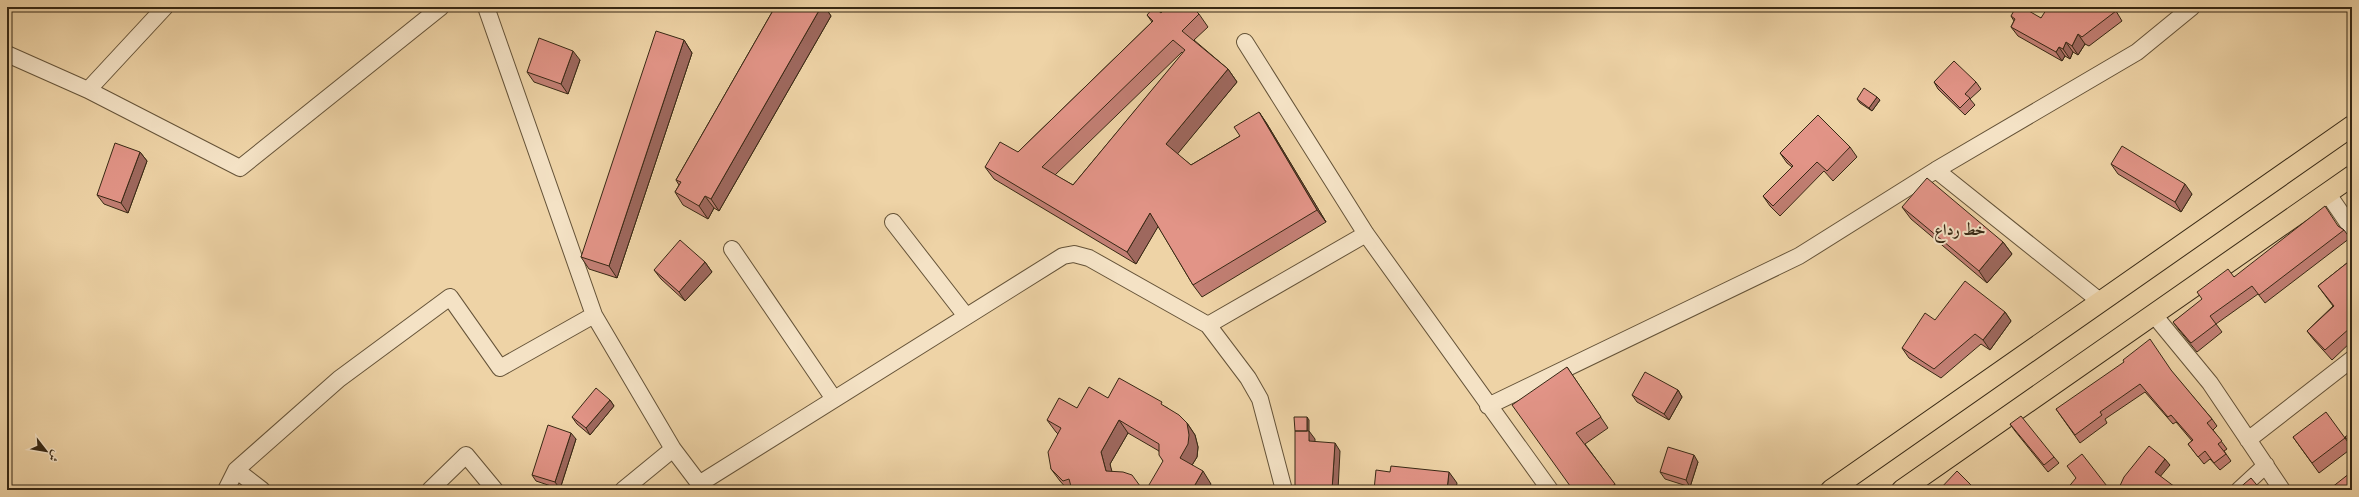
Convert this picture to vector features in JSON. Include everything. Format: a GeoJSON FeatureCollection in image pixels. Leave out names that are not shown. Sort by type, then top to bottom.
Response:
{"type":"FeatureCollection","features":[{"type":"Feature","properties":{"kind":"main road"},"geometry":{"type":"LineString","coordinates":[[1831,490],[2352,126]]}},
{"type":"Feature","properties":{"kind":"main road"},"geometry":{"type":"LineString","coordinates":[[1902,490],[2352,176]]}},
{"type":"Feature","properties":{"kind":"street"},"geometry":{"type":"LineString","coordinates":[[88,90],[165,7]]}},
{"type":"Feature","properties":{"kind":"street"},"geometry":{"type":"LineString","coordinates":[[7,54],[88,90],[240,168],[441,7]]}},
{"type":"Feature","properties":{"kind":"street"},"geometry":{"type":"LineString","coordinates":[[486,7],[594,315],[673,449],[701,487],[834,399],[966,316],[1063,256],[1074,254],[1089,258],[1208,324],[1248,378],[1260,399],[1284,490]]}},
{"type":"Feature","properties":{"kind":"street"},"geometry":{"type":"LineString","coordinates":[[1488,406],[1799,256],[1936,170],[2137,52],[2192,7]]}},
{"type":"Feature","properties":{"kind":"street"},"geometry":{"type":"LineString","coordinates":[[1245,42],[1366,234],[1488,406],[1550,490]]}},
{"type":"Feature","properties":{"kind":"street"},"geometry":{"type":"LineString","coordinates":[[1936,170],[2101,302]]}},
{"type":"Feature","properties":{"kind":"street"},"geometry":{"type":"LineString","coordinates":[[2328,194],[2352,229]]}},
{"type":"Feature","properties":{"kind":"street"},"geometry":{"type":"LineString","coordinates":[[894,222],[966,316]]}},
{"type":"Feature","properties":{"kind":"street"},"geometry":{"type":"LineString","coordinates":[[1208,324],[1366,234]]}},
{"type":"Feature","properties":{"kind":"street"},"geometry":{"type":"LineString","coordinates":[[732,249],[834,399]]}},
{"type":"Feature","properties":{"kind":"street"},"geometry":{"type":"LineString","coordinates":[[226,490],[236,470],[339,379],[450,297],[500,368],[594,315]]}},
{"type":"Feature","properties":{"kind":"street"},"geometry":{"type":"LineString","coordinates":[[2154,315],[2210,383],[2282,490]]}},
{"type":"Feature","properties":{"kind":"street"},"geometry":{"type":"LineString","coordinates":[[2248,440],[2352,359]]}},
{"type":"Feature","properties":{"kind":"street"},"geometry":{"type":"LineString","coordinates":[[623,490],[673,449]]}},
{"type":"Feature","properties":{"kind":"street"},"geometry":{"type":"LineString","coordinates":[[430,490],[466,455],[495,490]]}},
{"type":"Feature","properties":{"kind":"street"},"geometry":{"type":"LineString","coordinates":[[2239,490],[2266,465]]}},
{"type":"Feature","properties":{"kind":"street"},"geometry":{"type":"LineString","coordinates":[[236,470],[262,490]]}},
{"type":"Feature","properties":{"kind":"building"},"geometry":{"type":"Polygon","coordinates":[[[775,7],[821,7],[711,199],[705,196],[699,206],[675,192],[681,182],[676,180],[775,7]]]}},
{"type":"Feature","properties":{"kind":"building"},"geometry":{"type":"Polygon","coordinates":[[[1154,7],[1161,13],[1167,7],[1192,7],[1199,14],[1182,31],[1228,69],[1166,144],[1191,165],[1240,136],[1234,127],[1259,112],[1317,210],[1193,285],[1150,213],[1127,252],[985,167],[1000,142],[1018,152],[1153,21],[1147,15],[1154,7]],[[1173,40],[1042,167],[1073,185],[1185,50],[1173,40]]]}},
{"type":"Feature","properties":{"kind":"building"},"geometry":{"type":"Polygon","coordinates":[[[2016,7],[2022,7],[2041,18],[2048,7],[2109,7],[2116,11],[2082,37],[2078,34],[2072,46],[2066,42],[2063,49],[2059,47],[2056,52],[2011,27],[2015,19],[2011,16],[2016,7]]]}},
{"type":"Feature","properties":{"kind":"building"},"geometry":{"type":"Polygon","coordinates":[[[656,31],[684,40],[609,266],[581,257],[656,31]]]}},
{"type":"Feature","properties":{"kind":"building"},"geometry":{"type":"Polygon","coordinates":[[[539,38],[573,51],[561,84],[527,72],[539,38]]]}},
{"type":"Feature","properties":{"kind":"building"},"geometry":{"type":"Polygon","coordinates":[[[1954,61],[1976,82],[1965,94],[1970,98],[1960,108],[1934,82],[1954,61]]]}},
{"type":"Feature","properties":{"kind":"building"},"geometry":{"type":"Polygon","coordinates":[[[1864,88],[1877,97],[1869,108],[1857,99],[1864,88]]]}},
{"type":"Feature","properties":{"kind":"building"},"geometry":{"type":"Polygon","coordinates":[[[1818,115],[1850,147],[1827,171],[1817,162],[1773,206],[1763,196],[1793,166],[1780,153],[1818,115]]]}},
{"type":"Feature","properties":{"kind":"building"},"geometry":{"type":"Polygon","coordinates":[[[115,143],[140,152],[121,203],[97,195],[115,143]]]}},
{"type":"Feature","properties":{"kind":"building"},"geometry":{"type":"Polygon","coordinates":[[[2122,146],[2185,184],[2175,202],[2111,164],[2122,146]]]}},
{"type":"Feature","properties":{"kind":"building"},"geometry":{"type":"Polygon","coordinates":[[[1927,178],[2003,242],[1979,271],[1902,207],[1927,178]]]}},
{"type":"Feature","properties":{"kind":"building"},"geometry":{"type":"Polygon","coordinates":[[[2325,206],[2338,226],[2344,230],[2259,295],[2252,286],[2210,316],[2216,324],[2191,343],[2173,322],[2202,299],[2197,292],[2228,269],[2234,277],[2325,206]]]}},
{"type":"Feature","properties":{"kind":"building"},"geometry":{"type":"Polygon","coordinates":[[[680,240],[705,262],[679,292],[654,270],[680,240]]]}},
{"type":"Feature","properties":{"kind":"building"},"geometry":{"type":"Polygon","coordinates":[[[2352,259],[2352,331],[2350,328],[2325,350],[2307,331],[2334,306],[2318,286],[2352,259]]]}},
{"type":"Feature","properties":{"kind":"building"},"geometry":{"type":"Polygon","coordinates":[[[1965,281],[2005,312],[1983,340],[1975,334],[1934,369],[1902,348],[1925,313],[1935,320],[1965,281]]]}},
{"type":"Feature","properties":{"kind":"building"},"geometry":{"type":"Polygon","coordinates":[[[2150,339],[2171,370],[2212,419],[2207,423],[2222,441],[2218,444],[2226,454],[2214,463],[2205,451],[2198,457],[2188,444],[2193,440],[2171,415],[2168,417],[2140,384],[2100,412],[2102,415],[2075,435],[2056,409],[2124,362],[2123,360],[2150,339]]]}},
{"type":"Feature","properties":{"kind":"building"},"geometry":{"type":"Polygon","coordinates":[[[1567,367],[1601,417],[1576,433],[1615,484],[1607,490],[1573,490],[1512,405],[1567,367]]]}},
{"type":"Feature","properties":{"kind":"building"},"geometry":{"type":"Polygon","coordinates":[[[1645,372],[1678,390],[1664,414],[1632,395],[1645,372]]]}},
{"type":"Feature","properties":{"kind":"building"},"geometry":{"type":"Polygon","coordinates":[[[1119,378],[1162,402],[1161,404],[1179,415],[1187,423],[1189,435],[1188,444],[1180,458],[1203,471],[1192,490],[1146,490],[1163,461],[1159,455],[1159,444],[1119,420],[1101,452],[1106,471],[1123,472],[1132,475],[1143,490],[1072,490],[1069,479],[1063,481],[1051,469],[1048,452],[1061,428],[1047,420],[1059,398],[1077,408],[1089,387],[1108,398],[1119,378]]]}},
{"type":"Feature","properties":{"kind":"building"},"geometry":{"type":"Polygon","coordinates":[[[596,388],[610,400],[586,428],[572,417],[596,388]]]}},
{"type":"Feature","properties":{"kind":"building"},"geometry":{"type":"Polygon","coordinates":[[[2326,412],[2345,438],[2312,463],[2293,437],[2326,412]]]}},
{"type":"Feature","properties":{"kind":"building"},"geometry":{"type":"Polygon","coordinates":[[[2021,416],[2054,457],[2044,465],[2010,424],[2021,416]]]}},
{"type":"Feature","properties":{"kind":"building"},"geometry":{"type":"Polygon","coordinates":[[[1294,417],[1307,417],[1307,431],[1295,431],[1294,417]]]}},
{"type":"Feature","properties":{"kind":"building"},"geometry":{"type":"Polygon","coordinates":[[[548,425],[571,433],[555,482],[532,475],[548,425]]]}},
{"type":"Feature","properties":{"kind":"building"},"geometry":{"type":"Polygon","coordinates":[[[1295,431],[1309,431],[1309,441],[1335,443],[1332,490],[1295,490],[1295,431]]]}},
{"type":"Feature","properties":{"kind":"building"},"geometry":{"type":"Polygon","coordinates":[[[2352,432],[2352,445],[2345,437],[2352,432]]]}},
{"type":"Feature","properties":{"kind":"building"},"geometry":{"type":"Polygon","coordinates":[[[2149,446],[2165,459],[2155,472],[2179,490],[2118,490],[2124,477],[2149,446]]]}},
{"type":"Feature","properties":{"kind":"building"},"geometry":{"type":"Polygon","coordinates":[[[1668,447],[1694,455],[1686,480],[1660,472],[1668,447]]]}},
{"type":"Feature","properties":{"kind":"building"},"geometry":{"type":"Polygon","coordinates":[[[2082,454],[2110,490],[2066,490],[2076,478],[2067,466],[2082,454]]]}},
{"type":"Feature","properties":{"kind":"building"},"geometry":{"type":"Polygon","coordinates":[[[1391,466],[1449,472],[1447,490],[1374,490],[1376,470],[1390,472],[1391,466]]]}},
{"type":"Feature","properties":{"kind":"building"},"geometry":{"type":"Polygon","coordinates":[[[1957,471],[1974,488],[1973,490],[1939,490],[1957,471]]]}},
{"type":"Feature","properties":{"kind":"building"},"geometry":{"type":"Polygon","coordinates":[[[2350,473],[2352,475],[2352,490],[2333,490],[2331,488],[2350,473]]]}},
{"type":"Feature","properties":{"kind":"building"},"geometry":{"type":"Polygon","coordinates":[[[2251,478],[2261,490],[2237,490],[2251,478]]]}},
{"type":"Feature","properties":{"kind":"district","name":"خط رداع"},"geometry":{"type":"Point","coordinates":[1960,229]}}]}
